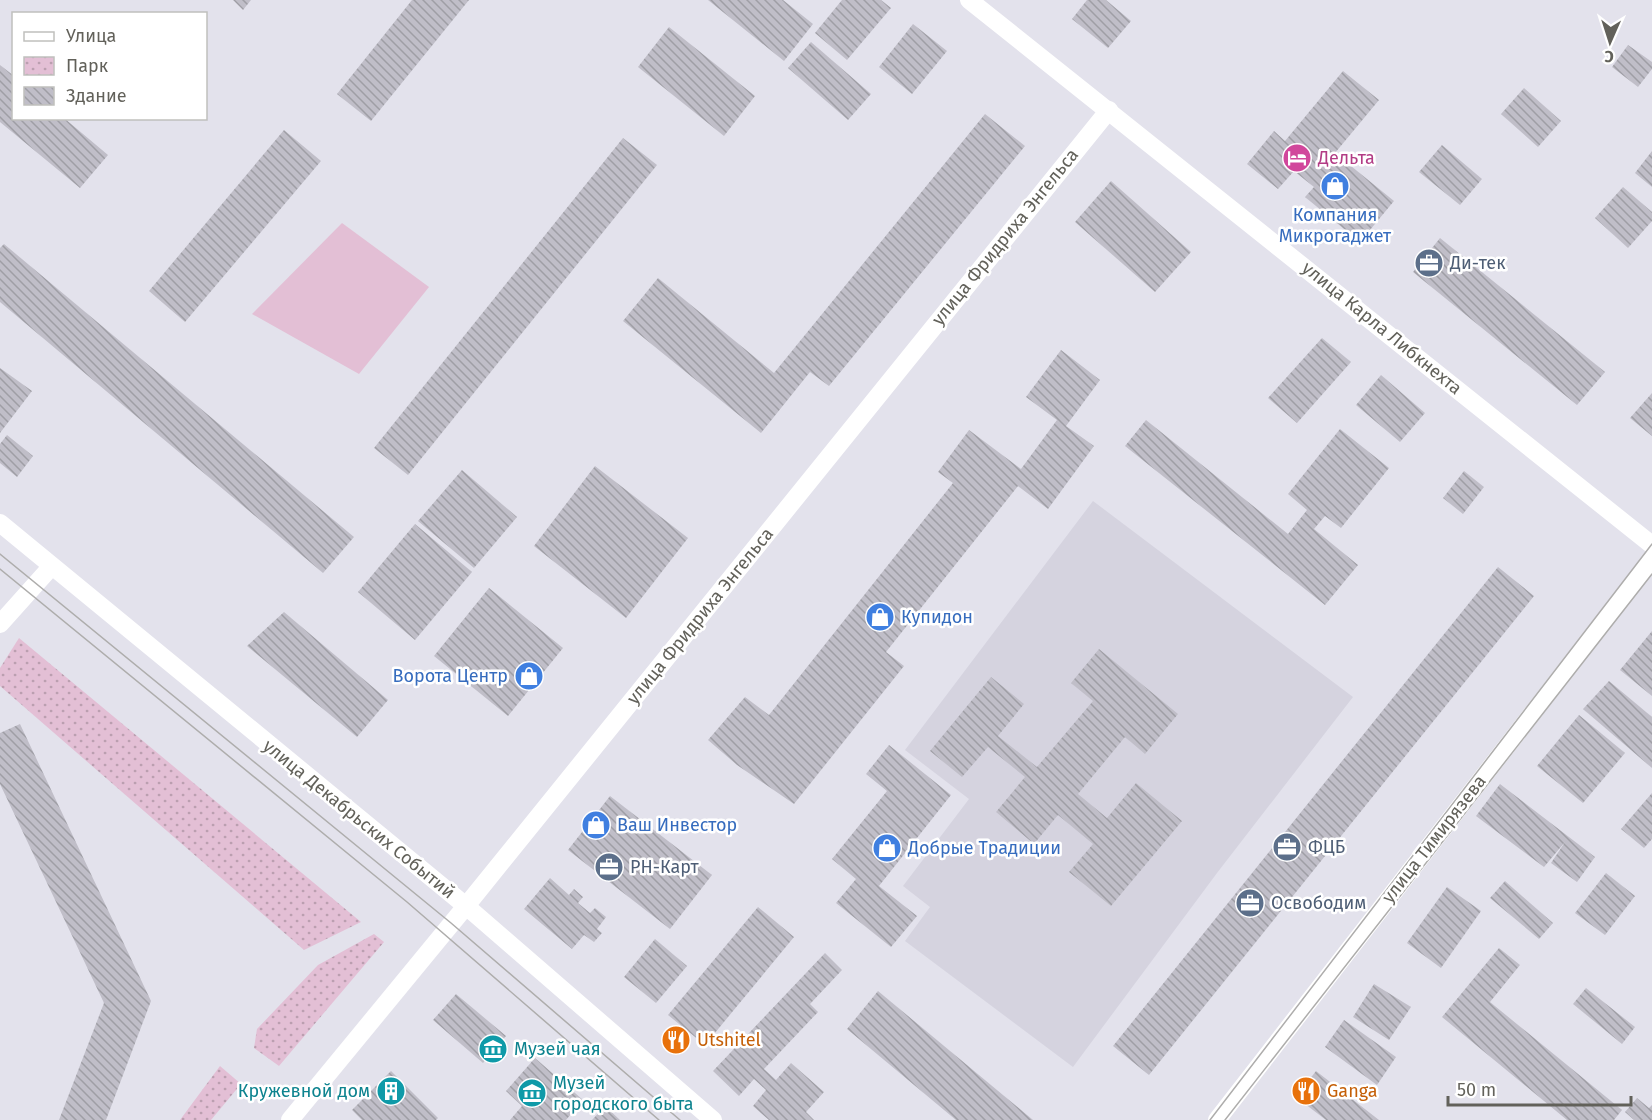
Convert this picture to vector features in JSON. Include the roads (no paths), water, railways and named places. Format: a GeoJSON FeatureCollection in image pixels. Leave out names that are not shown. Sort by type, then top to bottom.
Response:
{"type":"FeatureCollection","features":[{"type":"Feature","properties":{"kind":"street","name":"улица Карла Либкнехта"},"geometry":{"type":"LineString","coordinates":[[969,0],[1652,545]]}},
{"type":"Feature","properties":{"kind":"street","name":"улица Фридриха Энгельса"},"geometry":{"type":"LineString","coordinates":[[290,1120],[466,906],[1109,110]]}},
{"type":"Feature","properties":{"kind":"street","name":"улица Декабрьских Событий"},"geometry":{"type":"LineString","coordinates":[[0,523],[466,906],[713,1120]]}},
{"type":"Feature","properties":{"kind":"street","name":"улица Тимирязева"},"geometry":{"type":"LineString","coordinates":[[1217,1120],[1652,559]]}},
{"type":"Feature","properties":{"kind":"street"},"geometry":{"type":"LineString","coordinates":[[0,624],[51,567]]}},
{"type":"Feature","properties":{"kind":"tram line"},"geometry":{"type":"LineString","coordinates":[[1210,1120],[1652,544]]}},
{"type":"Feature","properties":{"kind":"tram line"},"geometry":{"type":"LineString","coordinates":[[0,554],[451,923],[680,1120]]}},
{"type":"Feature","properties":{"kind":"tram line"},"geometry":{"type":"LineString","coordinates":[[0,569],[407,902],[659,1120]]}},
{"type":"Feature","properties":{"kind":"tram line"},"geometry":{"type":"LineString","coordinates":[[1225,1120],[1652,574]]}},
{"type":"Feature","properties":{"kind":"place","name":"Дельта"},"geometry":{"type":"Point","coordinates":[1297,158]}},
{"type":"Feature","properties":{"kind":"place","name":"Компания Микрогаджет"},"geometry":{"type":"Point","coordinates":[1335,186]}},
{"type":"Feature","properties":{"kind":"place","name":"Ди-тек"},"geometry":{"type":"Point","coordinates":[1429,263]}},
{"type":"Feature","properties":{"kind":"place","name":"Купидон"},"geometry":{"type":"Point","coordinates":[880,617]}},
{"type":"Feature","properties":{"kind":"place","name":"Ворота Центр"},"geometry":{"type":"Point","coordinates":[529,676]}},
{"type":"Feature","properties":{"kind":"place","name":"Ваш Инвестор"},"geometry":{"type":"Point","coordinates":[596,825]}},
{"type":"Feature","properties":{"kind":"place","name":"ФЦБ"},"geometry":{"type":"Point","coordinates":[1287,847]}},
{"type":"Feature","properties":{"kind":"place","name":"Добрые Традиции"},"geometry":{"type":"Point","coordinates":[887,848]}},
{"type":"Feature","properties":{"kind":"place","name":"РН-Карт"},"geometry":{"type":"Point","coordinates":[609,867]}},
{"type":"Feature","properties":{"kind":"place","name":"Освободим"},"geometry":{"type":"Point","coordinates":[1250,903]}},
{"type":"Feature","properties":{"kind":"place","name":"Utshitel"},"geometry":{"type":"Point","coordinates":[676,1040]}},
{"type":"Feature","properties":{"kind":"place","name":"Музей чая"},"geometry":{"type":"Point","coordinates":[493,1049]}},
{"type":"Feature","properties":{"kind":"place","name":"Кружевной дом"},"geometry":{"type":"Point","coordinates":[391,1091]}},
{"type":"Feature","properties":{"kind":"place","name":"Ganga"},"geometry":{"type":"Point","coordinates":[1306,1091]}},
{"type":"Feature","properties":{"kind":"place","name":"Музей городского быта"},"geometry":{"type":"Point","coordinates":[532,1093]}}]}
